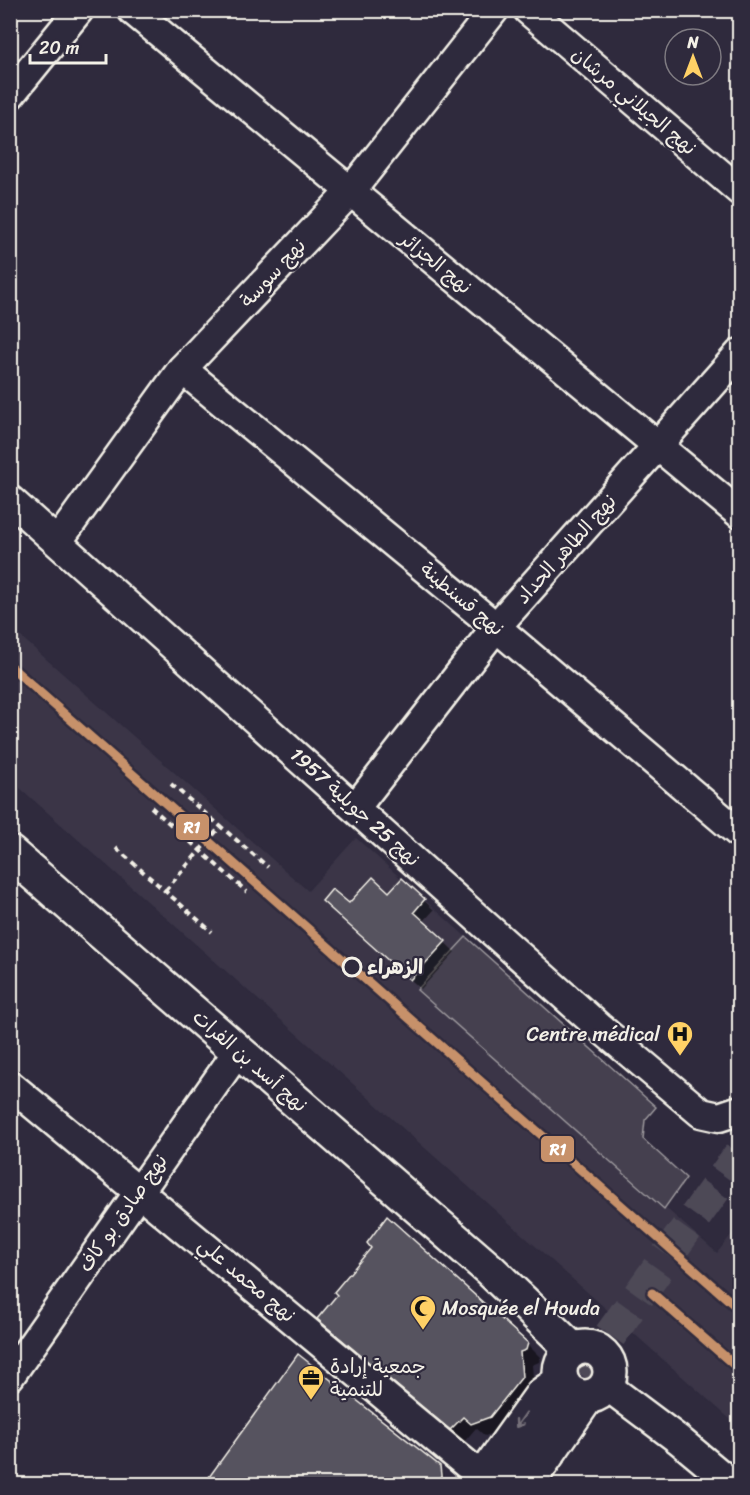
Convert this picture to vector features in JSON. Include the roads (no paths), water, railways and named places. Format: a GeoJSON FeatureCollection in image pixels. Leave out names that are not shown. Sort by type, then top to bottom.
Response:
{"type":"FeatureCollection","features":[{"type":"Feature","properties":{"kind":"main road","name":"نهج أسد بن الفرات"},"geometry":{"type":"LineString","coordinates":[[10,853],[490,1270],[567,1364]]}},
{"type":"Feature","properties":{"kind":"main road"},"geometry":{"type":"LineString","coordinates":[[590,1347],[605,1356],[611,1371],[598,1392],[578,1397],[570,1392],[567,1364],[590,1347]]}},
{"type":"Feature","properties":{"kind":"main road"},"geometry":{"type":"LineString","coordinates":[[486,1482],[553,1415]]}},
{"type":"Feature","properties":{"kind":"street"},"geometry":{"type":"LineString","coordinates":[[10,95],[79,10]]}},
{"type":"Feature","properties":{"kind":"street","name":"نهج الجزائر"},"geometry":{"type":"LineString","coordinates":[[132,10],[740,514]]}},
{"type":"Feature","properties":{"kind":"street","name":"نهج سوسة"},"geometry":{"type":"LineString","coordinates":[[58,541],[182,369],[350,192],[494,10]]}},
{"type":"Feature","properties":{"kind":"street","name":"نهج الجيلاني مرشان"},"geometry":{"type":"LineString","coordinates":[[528,10],[740,191]]}},
{"type":"Feature","properties":{"kind":"street","name":"نهج الطاهر الحداد"},"geometry":{"type":"LineString","coordinates":[[356,807],[496,627],[740,353]]}},
{"type":"Feature","properties":{"kind":"street","name":"نهج قسنطينة"},"geometry":{"type":"LineString","coordinates":[[182,369],[496,627],[740,834]]}},
{"type":"Feature","properties":{"kind":"street","name":"نهج 25 جويلية 1957"},"geometry":{"type":"LineString","coordinates":[[10,500],[356,807],[599,1027],[701,1113],[719,1117],[740,1110]]}},
{"type":"Feature","properties":{"kind":"street","name":"نهج صادق بو كاف"},"geometry":{"type":"LineString","coordinates":[[10,1376],[238,1051]]}},
{"type":"Feature","properties":{"kind":"street","name":"نهج محمد علي"},"geometry":{"type":"LineString","coordinates":[[10,1085],[139,1190],[486,1482]]}},
{"type":"Feature","properties":{"kind":"street"},"geometry":{"type":"LineString","coordinates":[[486,1482],[540,1393],[567,1364]]}},
{"type":"Feature","properties":{"kind":"street"},"geometry":{"type":"LineString","coordinates":[[530,1485],[598,1392],[679,1440],[732,1485]]}},
{"type":"Feature","properties":{"kind":"tunnel"},"geometry":{"type":"LineString","coordinates":[[553,1415],[740,1154]]}},
{"type":"Feature","properties":{"kind":"place","name":"الزهراء"},"geometry":{"type":"Point","coordinates":[352,967]}},
{"type":"Feature","properties":{"kind":"place","name":"Centre médical"},"geometry":{"type":"Point","coordinates":[680,1057]}},
{"type":"Feature","properties":{"kind":"place","name":"Mosquée el Houda"},"geometry":{"type":"Point","coordinates":[423,1331]}},
{"type":"Feature","properties":{"kind":"place","name":"جمعية إرادة للتنمية"},"geometry":{"type":"Point","coordinates":[311,1401]}}]}
